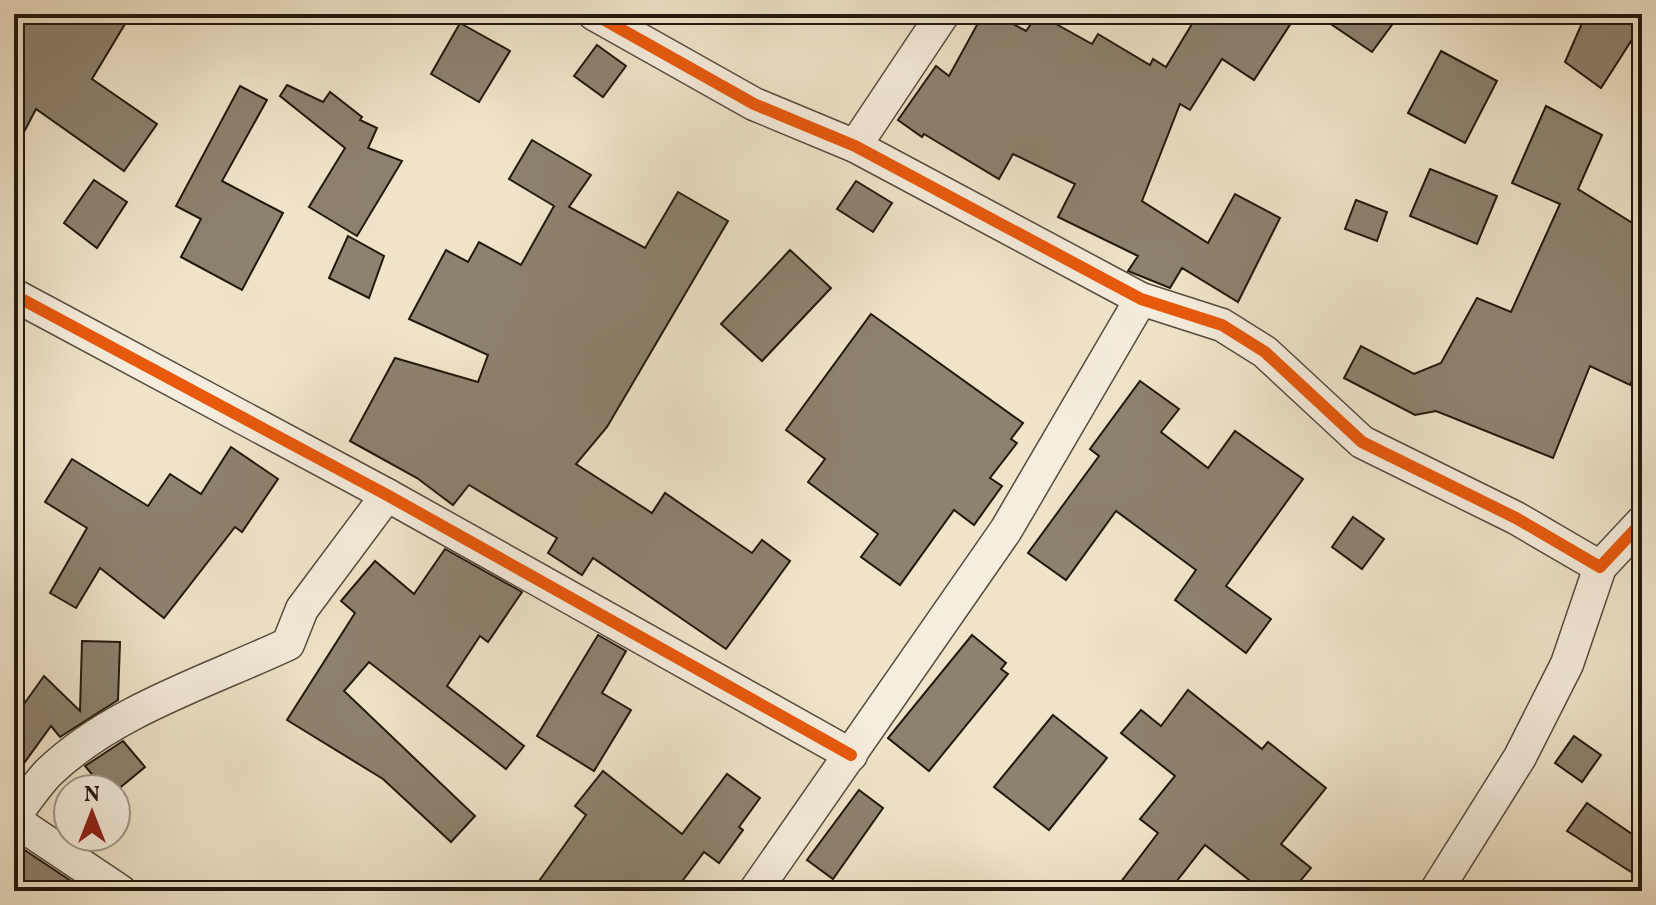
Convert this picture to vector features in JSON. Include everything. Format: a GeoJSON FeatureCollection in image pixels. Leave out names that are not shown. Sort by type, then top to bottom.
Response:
{"type":"FeatureCollection","features":[{"type":"Feature","properties":{"kind":"street"},"geometry":{"type":"LineString","coordinates":[[594,14],[754,104],[855,146],[1141,299],[1222,325],[1265,352],[1362,442],[1516,518],[1600,567]]}},
{"type":"Feature","properties":{"kind":"street"},"geometry":{"type":"LineString","coordinates":[[855,146],[943,14]]}},
{"type":"Feature","properties":{"kind":"street"},"geometry":{"type":"LineString","coordinates":[[14,295],[387,495],[851,755]]}},
{"type":"Feature","properties":{"kind":"street"},"geometry":{"type":"LineString","coordinates":[[755,891],[1006,530],[1141,299]]}},
{"type":"Feature","properties":{"kind":"street"},"geometry":{"type":"LineString","coordinates":[[120,891],[14,819],[47,774],[79,747],[143,711],[288,644],[302,609],[387,495]]}},
{"type":"Feature","properties":{"kind":"street"},"geometry":{"type":"LineString","coordinates":[[1436,891],[1534,731],[1567,664],[1600,567],[1642,522]]}},
{"type":"Feature","properties":{"kind":"building"},"geometry":{"type":"Polygon","coordinates":[[[14,14],[131,14],[92,79],[157,124],[124,171],[36,109],[14,151],[14,14]]]}},
{"type":"Feature","properties":{"kind":"building"},"geometry":{"type":"Polygon","coordinates":[[[983,14],[995,14],[1026,31],[1038,14],[1092,44],[1098,34],[1150,65],[1153,59],[1166,67],[1198,14],[1297,14],[1254,80],[1222,59],[1190,110],[1180,104],[1142,201],[1208,243],[1235,194],[1280,218],[1238,302],[1182,268],[1170,288],[1128,271],[1138,256],[1058,217],[1075,184],[1013,154],[999,179],[924,134],[922,137],[898,120],[936,66],[949,76],[983,14]]]}},
{"type":"Feature","properties":{"kind":"building"},"geometry":{"type":"Polygon","coordinates":[[[1316,14],[1400,14],[1372,52],[1316,14]]]}},
{"type":"Feature","properties":{"kind":"building"},"geometry":{"type":"Polygon","coordinates":[[[1586,14],[1642,14],[1642,24],[1601,88],[1565,62],[1586,14]]]}},
{"type":"Feature","properties":{"kind":"building"},"geometry":{"type":"Polygon","coordinates":[[[460,23],[510,51],[479,102],[431,74],[460,23]]]}},
{"type":"Feature","properties":{"kind":"building"},"geometry":{"type":"Polygon","coordinates":[[[597,45],[626,66],[603,97],[574,76],[597,45]]]}},
{"type":"Feature","properties":{"kind":"building"},"geometry":{"type":"Polygon","coordinates":[[[1441,51],[1497,81],[1465,143],[1408,113],[1441,51]]]}},
{"type":"Feature","properties":{"kind":"building"},"geometry":{"type":"Polygon","coordinates":[[[287,85],[323,102],[330,92],[362,117],[360,120],[377,128],[368,148],[402,161],[357,236],[309,207],[345,148],[280,96],[287,85]]]}},
{"type":"Feature","properties":{"kind":"building"},"geometry":{"type":"Polygon","coordinates":[[[240,86],[267,100],[222,181],[283,213],[242,290],[181,257],[201,219],[176,206],[240,86]]]}},
{"type":"Feature","properties":{"kind":"building"},"geometry":{"type":"Polygon","coordinates":[[[1546,106],[1602,135],[1578,189],[1642,229],[1642,361],[1630,385],[1590,366],[1553,458],[1436,411],[1415,415],[1344,378],[1361,346],[1414,374],[1441,363],[1477,298],[1511,312],[1560,204],[1512,183],[1546,106]]]}},
{"type":"Feature","properties":{"kind":"building"},"geometry":{"type":"Polygon","coordinates":[[[532,140],[591,175],[569,207],[645,248],[678,192],[728,221],[607,427],[576,464],[652,513],[665,493],[752,553],[762,540],[790,561],[726,649],[593,558],[582,575],[548,553],[557,538],[469,485],[453,505],[417,478],[350,441],[395,358],[478,382],[488,355],[409,319],[446,250],[468,262],[479,242],[521,265],[554,206],[509,179],[532,140]]]}},
{"type":"Feature","properties":{"kind":"building"},"geometry":{"type":"Polygon","coordinates":[[[1430,169],[1497,196],[1477,244],[1410,216],[1430,169]]]}},
{"type":"Feature","properties":{"kind":"building"},"geometry":{"type":"Polygon","coordinates":[[[94,180],[127,202],[97,248],[64,223],[94,180]]]}},
{"type":"Feature","properties":{"kind":"building"},"geometry":{"type":"Polygon","coordinates":[[[856,181],[892,203],[873,232],[837,209],[856,181]]]}},
{"type":"Feature","properties":{"kind":"building"},"geometry":{"type":"Polygon","coordinates":[[[1356,200],[1387,212],[1377,241],[1345,229],[1356,200]]]}},
{"type":"Feature","properties":{"kind":"building"},"geometry":{"type":"Polygon","coordinates":[[[348,236],[384,256],[369,298],[329,278],[348,236]]]}},
{"type":"Feature","properties":{"kind":"building"},"geometry":{"type":"Polygon","coordinates":[[[790,250],[831,288],[762,361],[721,324],[790,250]]]}},
{"type":"Feature","properties":{"kind":"building"},"geometry":{"type":"Polygon","coordinates":[[[871,314],[1023,423],[1011,439],[1017,443],[990,478],[1002,486],[974,525],[954,510],[900,585],[861,557],[878,534],[808,482],[825,459],[786,430],[871,314]]]}},
{"type":"Feature","properties":{"kind":"building"},"geometry":{"type":"Polygon","coordinates":[[[1140,381],[1179,409],[1161,432],[1208,468],[1235,431],[1303,479],[1226,586],[1271,619],[1246,653],[1175,600],[1196,570],[1116,511],[1066,580],[1028,553],[1099,456],[1090,449],[1140,381]]]}},
{"type":"Feature","properties":{"kind":"building"},"geometry":{"type":"Polygon","coordinates":[[[231,447],[278,479],[242,532],[235,527],[164,618],[100,568],[76,608],[50,593],[87,528],[45,502],[72,459],[148,506],[170,474],[201,494],[231,447]]]}},
{"type":"Feature","properties":{"kind":"building"},"geometry":{"type":"Polygon","coordinates":[[[1353,517],[1384,539],[1362,569],[1332,547],[1353,517]]]}},
{"type":"Feature","properties":{"kind":"building"},"geometry":{"type":"Polygon","coordinates":[[[445,549],[522,592],[488,642],[480,636],[447,686],[524,746],[506,769],[369,662],[344,691],[475,816],[451,842],[383,779],[287,720],[355,613],[341,601],[375,561],[414,594],[445,549]]]}},
{"type":"Feature","properties":{"kind":"building"},"geometry":{"type":"Polygon","coordinates":[[[598,635],[626,651],[602,693],[631,710],[594,771],[537,736],[598,635]]]}},
{"type":"Feature","properties":{"kind":"building"},"geometry":{"type":"Polygon","coordinates":[[[972,635],[1006,663],[1001,669],[1008,674],[929,771],[888,738],[972,635]]]}},
{"type":"Feature","properties":{"kind":"building"},"geometry":{"type":"Polygon","coordinates":[[[82,641],[120,642],[118,700],[60,737],[51,726],[14,777],[14,718],[44,676],[80,711],[82,641]]]}},
{"type":"Feature","properties":{"kind":"building"},"geometry":{"type":"Polygon","coordinates":[[[1188,690],[1262,749],[1268,742],[1326,788],[1281,844],[1311,868],[1292,891],[1263,891],[1205,845],[1169,891],[1114,891],[1158,833],[1140,819],[1175,776],[1121,733],[1141,710],[1161,726],[1188,690]]]}},
{"type":"Feature","properties":{"kind":"building"},"geometry":{"type":"Polygon","coordinates":[[[1053,715],[1107,758],[1049,830],[994,787],[1053,715]]]}},
{"type":"Feature","properties":{"kind":"building"},"geometry":{"type":"Polygon","coordinates":[[[1574,736],[1601,755],[1582,782],[1555,763],[1574,736]]]}},
{"type":"Feature","properties":{"kind":"building"},"geometry":{"type":"Polygon","coordinates":[[[123,741],[145,767],[132,778],[132,773],[91,773],[85,766],[123,741]]]}},
{"type":"Feature","properties":{"kind":"building"},"geometry":{"type":"Polygon","coordinates":[[[603,771],[682,834],[727,774],[760,798],[739,827],[743,830],[719,863],[704,852],[675,891],[532,891],[586,815],[575,806],[603,771]]]}},
{"type":"Feature","properties":{"kind":"building"},"geometry":{"type":"Polygon","coordinates":[[[859,790],[883,808],[833,879],[807,860],[859,790]]]}},
{"type":"Feature","properties":{"kind":"building"},"geometry":{"type":"Polygon","coordinates":[[[1587,803],[1642,841],[1642,879],[1567,831],[1587,803]]]}},
{"type":"Feature","properties":{"kind":"building"},"geometry":{"type":"Polygon","coordinates":[[[14,843],[86,891],[14,891],[14,843]]]}},
{"type":"Feature","properties":{"kind":"cycle path"},"geometry":{"type":"LineString","coordinates":[[594,14],[754,104],[855,146],[1141,299],[1222,325],[1265,352],[1362,442],[1516,518],[1600,567],[1642,522]]}},
{"type":"Feature","properties":{"kind":"cycle path"},"geometry":{"type":"LineString","coordinates":[[14,295],[387,495],[851,755]]}}]}
